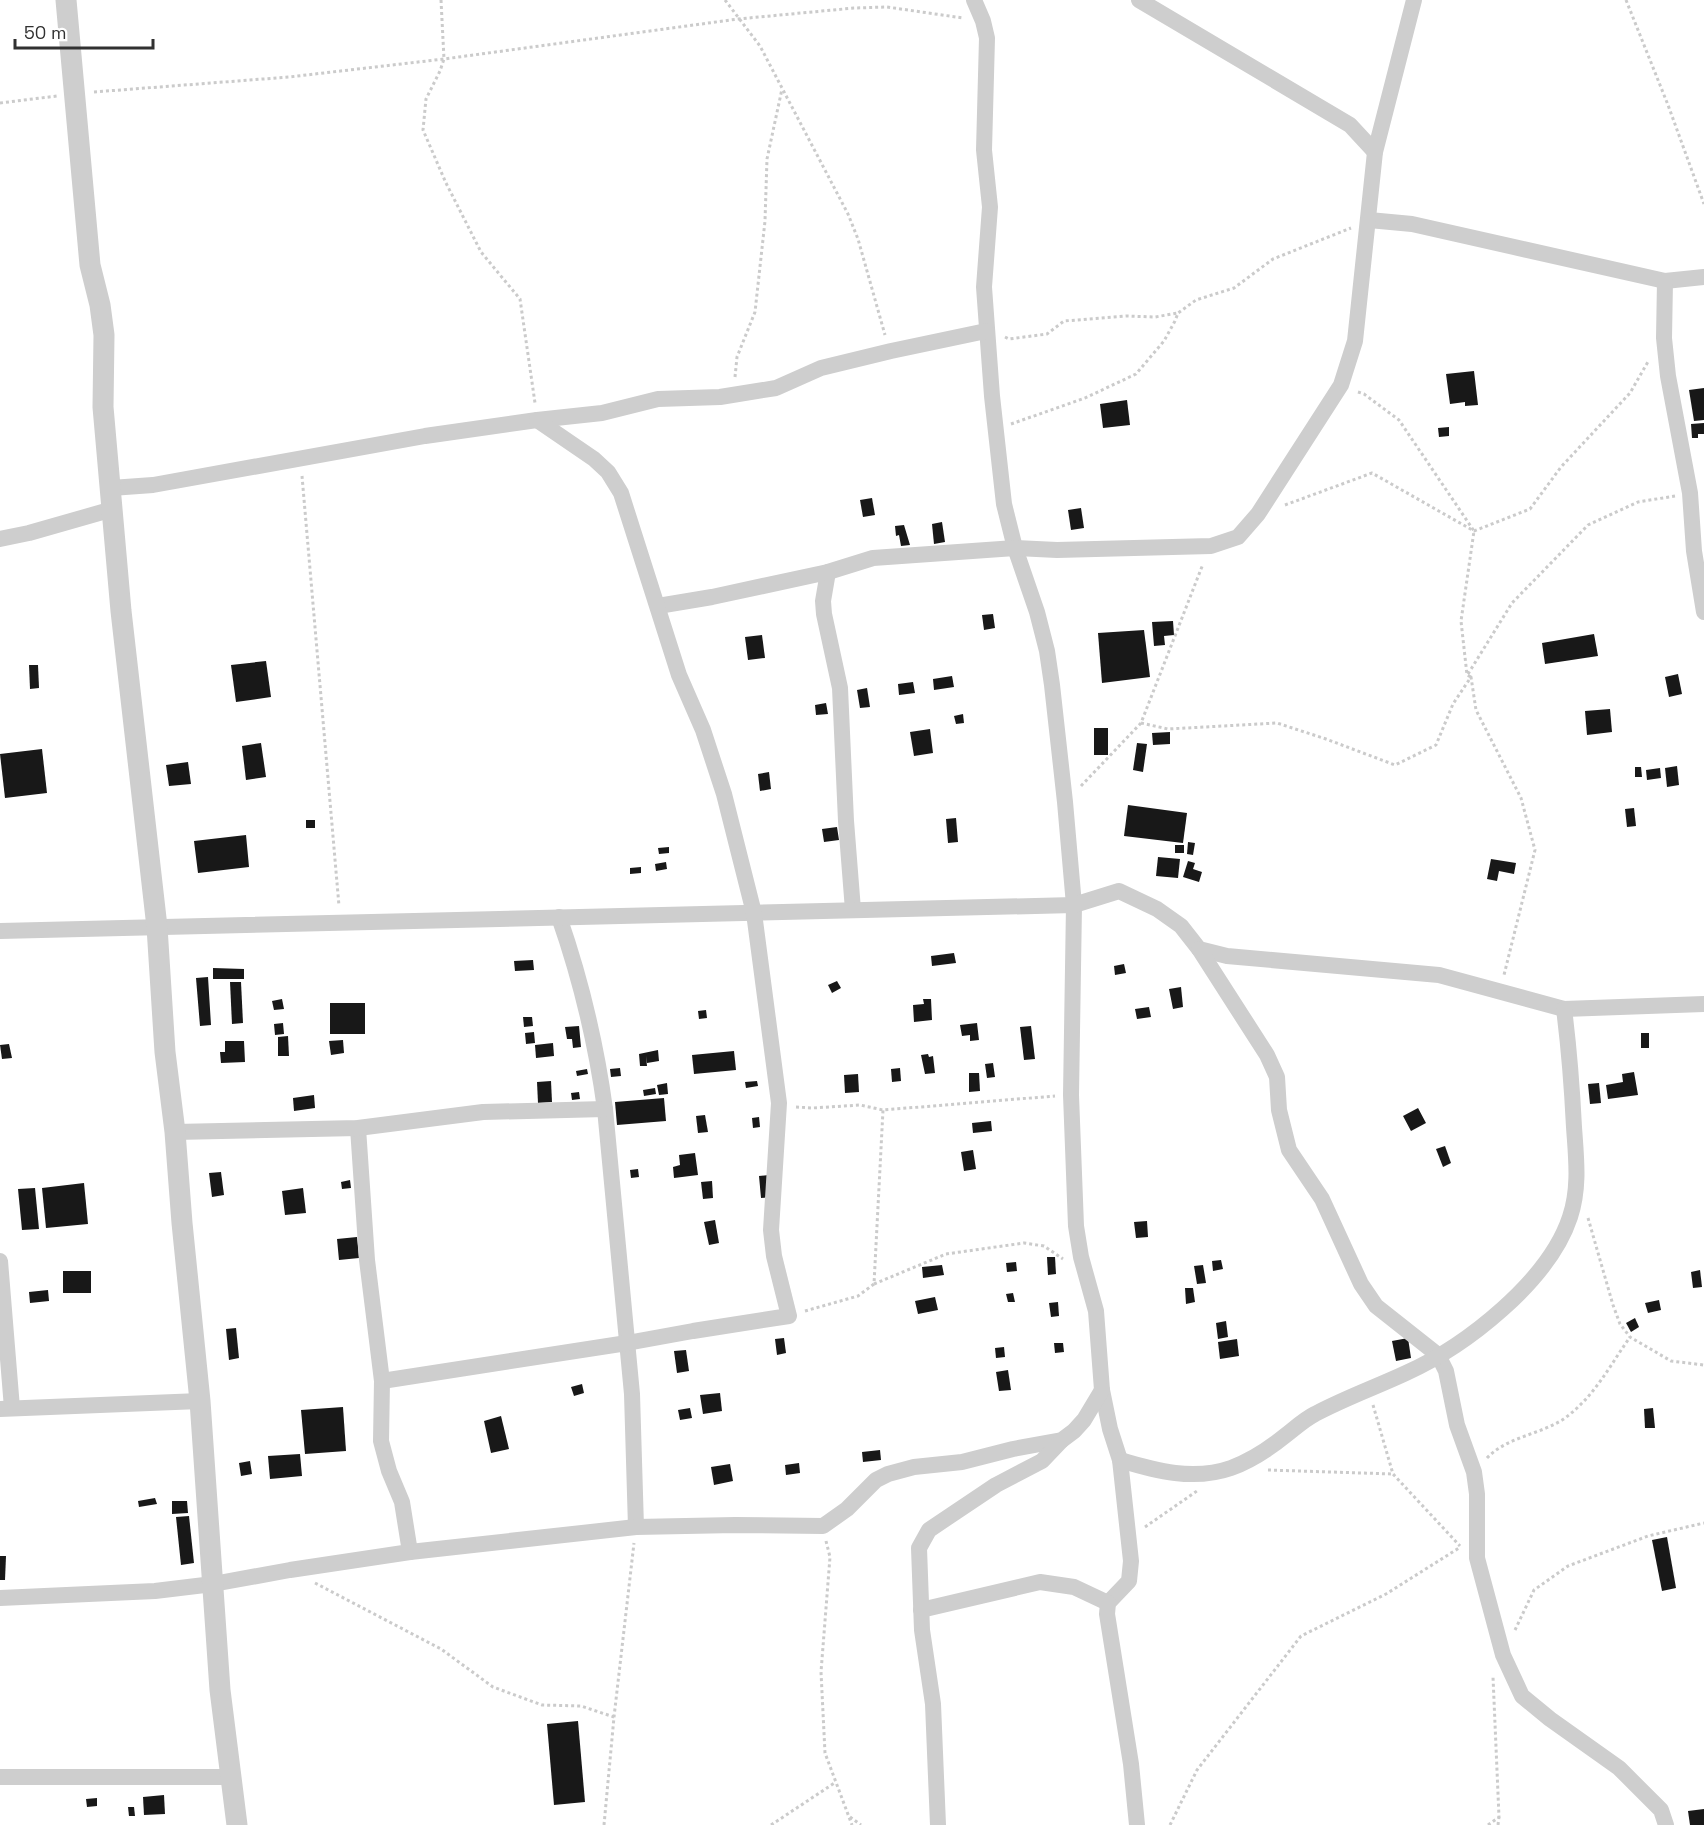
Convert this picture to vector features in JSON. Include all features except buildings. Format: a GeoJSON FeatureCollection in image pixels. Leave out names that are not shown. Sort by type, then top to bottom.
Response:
{"type":"FeatureCollection","features":[{"type":"Feature","properties":{"kind":"street"},"geometry":{"type":"LineString","coordinates":[[66,0],[90,265],[100,305],[104,335],[103,407],[127,669],[157,927],[165,1052],[175,1132],[200,1401],[220,1690],[237,1825]]}},
{"type":"Feature","properties":{"kind":"street"},"geometry":{"type":"LineString","coordinates":[[974,0],[987,38],[984,150],[990,207],[984,287],[986,331],[1004,504],[1047,651],[1065,802],[1074,905],[1071,1095],[1076,1226],[1081,1257],[1096,1311],[1102,1390],[1110,1429],[1120,1460],[1131,1561],[1129,1581],[1107,1603]]}},
{"type":"Feature","properties":{"kind":"street"},"geometry":{"type":"LineString","coordinates":[[1139,0],[1350,126],[1375,152]]}},
{"type":"Feature","properties":{"kind":"street"},"geometry":{"type":"LineString","coordinates":[[658,606],[828,572],[873,558],[1015,548],[1057,550],[1211,546],[1238,537],[1258,514],[1341,384],[1355,341],[1375,152],[1414,0]]}},
{"type":"Feature","properties":{"kind":"street"},"geometry":{"type":"LineString","coordinates":[[1369,220],[1412,224],[1665,281],[1704,277]]}},
{"type":"Feature","properties":{"kind":"street"},"geometry":{"type":"LineString","coordinates":[[1665,281],[1664,338],[1668,376],[1690,493],[1694,551],[1704,612]]}},
{"type":"Feature","properties":{"kind":"street"},"geometry":{"type":"LineString","coordinates":[[111,488],[153,485],[414,438],[603,413],[658,399],[705,398],[776,388],[821,368],[986,331]]}},
{"type":"Feature","properties":{"kind":"street"},"geometry":{"type":"LineString","coordinates":[[382,1381],[789,1316],[774,1256],[771,1230],[779,1103],[754,913],[724,794],[703,730],[679,675],[621,493],[608,472],[594,459],[537,420]]}},
{"type":"Feature","properties":{"kind":"street"},"geometry":{"type":"LineString","coordinates":[[0,539],[113,509]]}},
{"type":"Feature","properties":{"kind":"street"},"geometry":{"type":"LineString","coordinates":[[828,572],[823,601],[840,688],[846,821],[854,910]]}},
{"type":"Feature","properties":{"kind":"street"},"geometry":{"type":"LineString","coordinates":[[0,931],[1074,905],[1119,891],[1156,909],[1180,926],[1199,950],[1267,1054],[1277,1077],[1279,1110],[1289,1150],[1322,1199],[1361,1284],[1377,1306],[1438,1355],[1446,1371],[1457,1425],[1474,1473],[1477,1494],[1477,1558],[1503,1655],[1522,1696],[1619,1768],[1661,1810],[1666,1825]]}},
{"type":"Feature","properties":{"kind":"street"},"geometry":{"type":"LineString","coordinates":[[560,917],[577,968],[599,1067],[605,1109],[632,1394],[636,1527]]}},
{"type":"Feature","properties":{"kind":"street"},"geometry":{"type":"LineString","coordinates":[[1199,950],[1227,956],[1439,975],[1564,1009],[1704,1004]]}},
{"type":"Feature","properties":{"kind":"street"},"geometry":{"type":"LineString","coordinates":[[1120,1460],[1180,1474],[1196,1475],[1231,1468],[1272,1446],[1313,1415],[1408,1372],[1438,1355],[1510,1304],[1555,1250],[1570,1218],[1577,1187],[1570,1056],[1564,1009]]}},
{"type":"Feature","properties":{"kind":"street"},"geometry":{"type":"LineString","coordinates":[[175,1132],[358,1128],[483,1112],[605,1109]]}},
{"type":"Feature","properties":{"kind":"street"},"geometry":{"type":"LineString","coordinates":[[358,1128],[367,1260],[382,1381],[381,1441],[389,1471],[402,1502],[410,1552]]}},
{"type":"Feature","properties":{"kind":"street"},"geometry":{"type":"LineString","coordinates":[[0,1261],[6,1409],[200,1401]]}},
{"type":"Feature","properties":{"kind":"street"},"geometry":{"type":"LineString","coordinates":[[938,1825],[933,1704],[921,1610],[919,1548],[930,1530],[996,1485],[1042,1461],[1079,1425],[1102,1390]]}},
{"type":"Feature","properties":{"kind":"street"},"geometry":{"type":"LineString","coordinates":[[0,1598],[154,1591],[213,1584],[410,1552],[636,1527],[735,1524],[823,1526],[847,1509],[876,1480],[888,1474],[914,1467],[962,1462],[1062,1440]]}},
{"type":"Feature","properties":{"kind":"street"},"geometry":{"type":"LineString","coordinates":[[921,1610],[1040,1582],[1074,1587],[1107,1603]]}},
{"type":"Feature","properties":{"kind":"street"},"geometry":{"type":"LineString","coordinates":[[1107,1603],[1131,1764],[1137,1825]]}},
{"type":"Feature","properties":{"kind":"street"},"geometry":{"type":"LineString","coordinates":[[0,1777],[230,1777]]}},
{"type":"Feature","properties":{"kind":"path"},"geometry":{"type":"LineString","coordinates":[[441,0],[444,59],[426,99],[423,130],[446,183],[481,252],[520,298],[537,420]]}},
{"type":"Feature","properties":{"kind":"path"},"geometry":{"type":"LineString","coordinates":[[725,0],[760,46],[834,187],[858,239],[867,276],[891,351]]}},
{"type":"Feature","properties":{"kind":"path"},"geometry":{"type":"LineString","coordinates":[[1626,0],[1704,204]]}},
{"type":"Feature","properties":{"kind":"path"},"geometry":{"type":"LineString","coordinates":[[0,103],[74,94],[289,77],[444,59],[738,19],[854,8],[887,7],[983,21]]}},
{"type":"Feature","properties":{"kind":"path"},"geometry":{"type":"LineString","coordinates":[[733,395],[737,357],[755,312],[765,221],[767,159],[783,87]]}},
{"type":"Feature","properties":{"kind":"path"},"geometry":{"type":"LineString","coordinates":[[986,331],[1009,339],[1047,334],[1064,321],[1127,316],[1155,317],[1178,313],[1196,300],[1234,288],[1273,259],[1369,220]]}},
{"type":"Feature","properties":{"kind":"path"},"geometry":{"type":"LineString","coordinates":[[996,429],[1085,398],[1136,374],[1164,341],[1178,313]]}},
{"type":"Feature","properties":{"kind":"path"},"geometry":{"type":"LineString","coordinates":[[1474,531],[1530,509],[1561,467],[1630,393],[1655,348],[1664,338]]}},
{"type":"Feature","properties":{"kind":"path"},"geometry":{"type":"LineString","coordinates":[[1341,384],[1364,394],[1399,420],[1474,531],[1461,621],[1469,676],[1476,710],[1521,798],[1534,850],[1500,991]]}},
{"type":"Feature","properties":{"kind":"path"},"geometry":{"type":"LineString","coordinates":[[301,459],[341,923]]}},
{"type":"Feature","properties":{"kind":"path"},"geometry":{"type":"LineString","coordinates":[[1258,514],[1372,473],[1474,531]]}},
{"type":"Feature","properties":{"kind":"path"},"geometry":{"type":"LineString","coordinates":[[1141,723],[1168,729],[1277,723],[1395,765],[1436,745],[1453,704],[1512,603],[1588,525],[1638,502],[1690,493]]}},
{"type":"Feature","properties":{"kind":"path"},"geometry":{"type":"LineString","coordinates":[[1065,802],[1141,723],[1211,546]]}},
{"type":"Feature","properties":{"kind":"path"},"geometry":{"type":"LineString","coordinates":[[779,1103],[812,1108],[860,1105],[883,1110],[1071,1095]]}},
{"type":"Feature","properties":{"kind":"path"},"geometry":{"type":"LineString","coordinates":[[874,1284],[883,1110]]}},
{"type":"Feature","properties":{"kind":"path"},"geometry":{"type":"LineString","coordinates":[[1577,1187],[1620,1324],[1630,1337],[1671,1361],[1704,1365]]}},
{"type":"Feature","properties":{"kind":"path"},"geometry":{"type":"LineString","coordinates":[[789,1316],[858,1296],[874,1284],[946,1254],[1024,1243],[1044,1246],[1070,1265]]}},
{"type":"Feature","properties":{"kind":"path"},"geometry":{"type":"LineString","coordinates":[[1474,1473],[1496,1449],[1561,1420],[1591,1395],[1630,1337]]}},
{"type":"Feature","properties":{"kind":"path"},"geometry":{"type":"LineString","coordinates":[[1170,1825],[1197,1770],[1301,1636],[1386,1594],[1461,1547],[1393,1474],[1368,1389]]}},
{"type":"Feature","properties":{"kind":"path"},"geometry":{"type":"LineString","coordinates":[[1267,1470],[1393,1474]]}},
{"type":"Feature","properties":{"kind":"path"},"geometry":{"type":"LineString","coordinates":[[1129,1538],[1203,1487]]}},
{"type":"Feature","properties":{"kind":"path"},"geometry":{"type":"LineString","coordinates":[[1498,1825],[1492,1678],[1534,1590],[1568,1566],[1648,1536],[1704,1524]]}},
{"type":"Feature","properties":{"kind":"path"},"geometry":{"type":"LineString","coordinates":[[823,1526],[830,1557],[821,1672],[825,1753],[852,1825]]}},
{"type":"Feature","properties":{"kind":"path"},"geometry":{"type":"LineString","coordinates":[[604,1825],[636,1527]]}},
{"type":"Feature","properties":{"kind":"path"},"geometry":{"type":"LineString","coordinates":[[290,1570],[441,1649],[493,1687],[542,1705],[581,1706],[614,1718]]}},
{"type":"Feature","properties":{"kind":"path"},"geometry":{"type":"LineString","coordinates":[[771,1825],[836,1782]]}},
{"type":"Feature","properties":{"kind":"path"},"geometry":{"type":"LineString","coordinates":[[849,1816],[861,1825]]}},
{"type":"Feature","properties":{"kind":"path"},"geometry":{"type":"LineString","coordinates":[[1488,1825],[1499,1817]]}}]}
